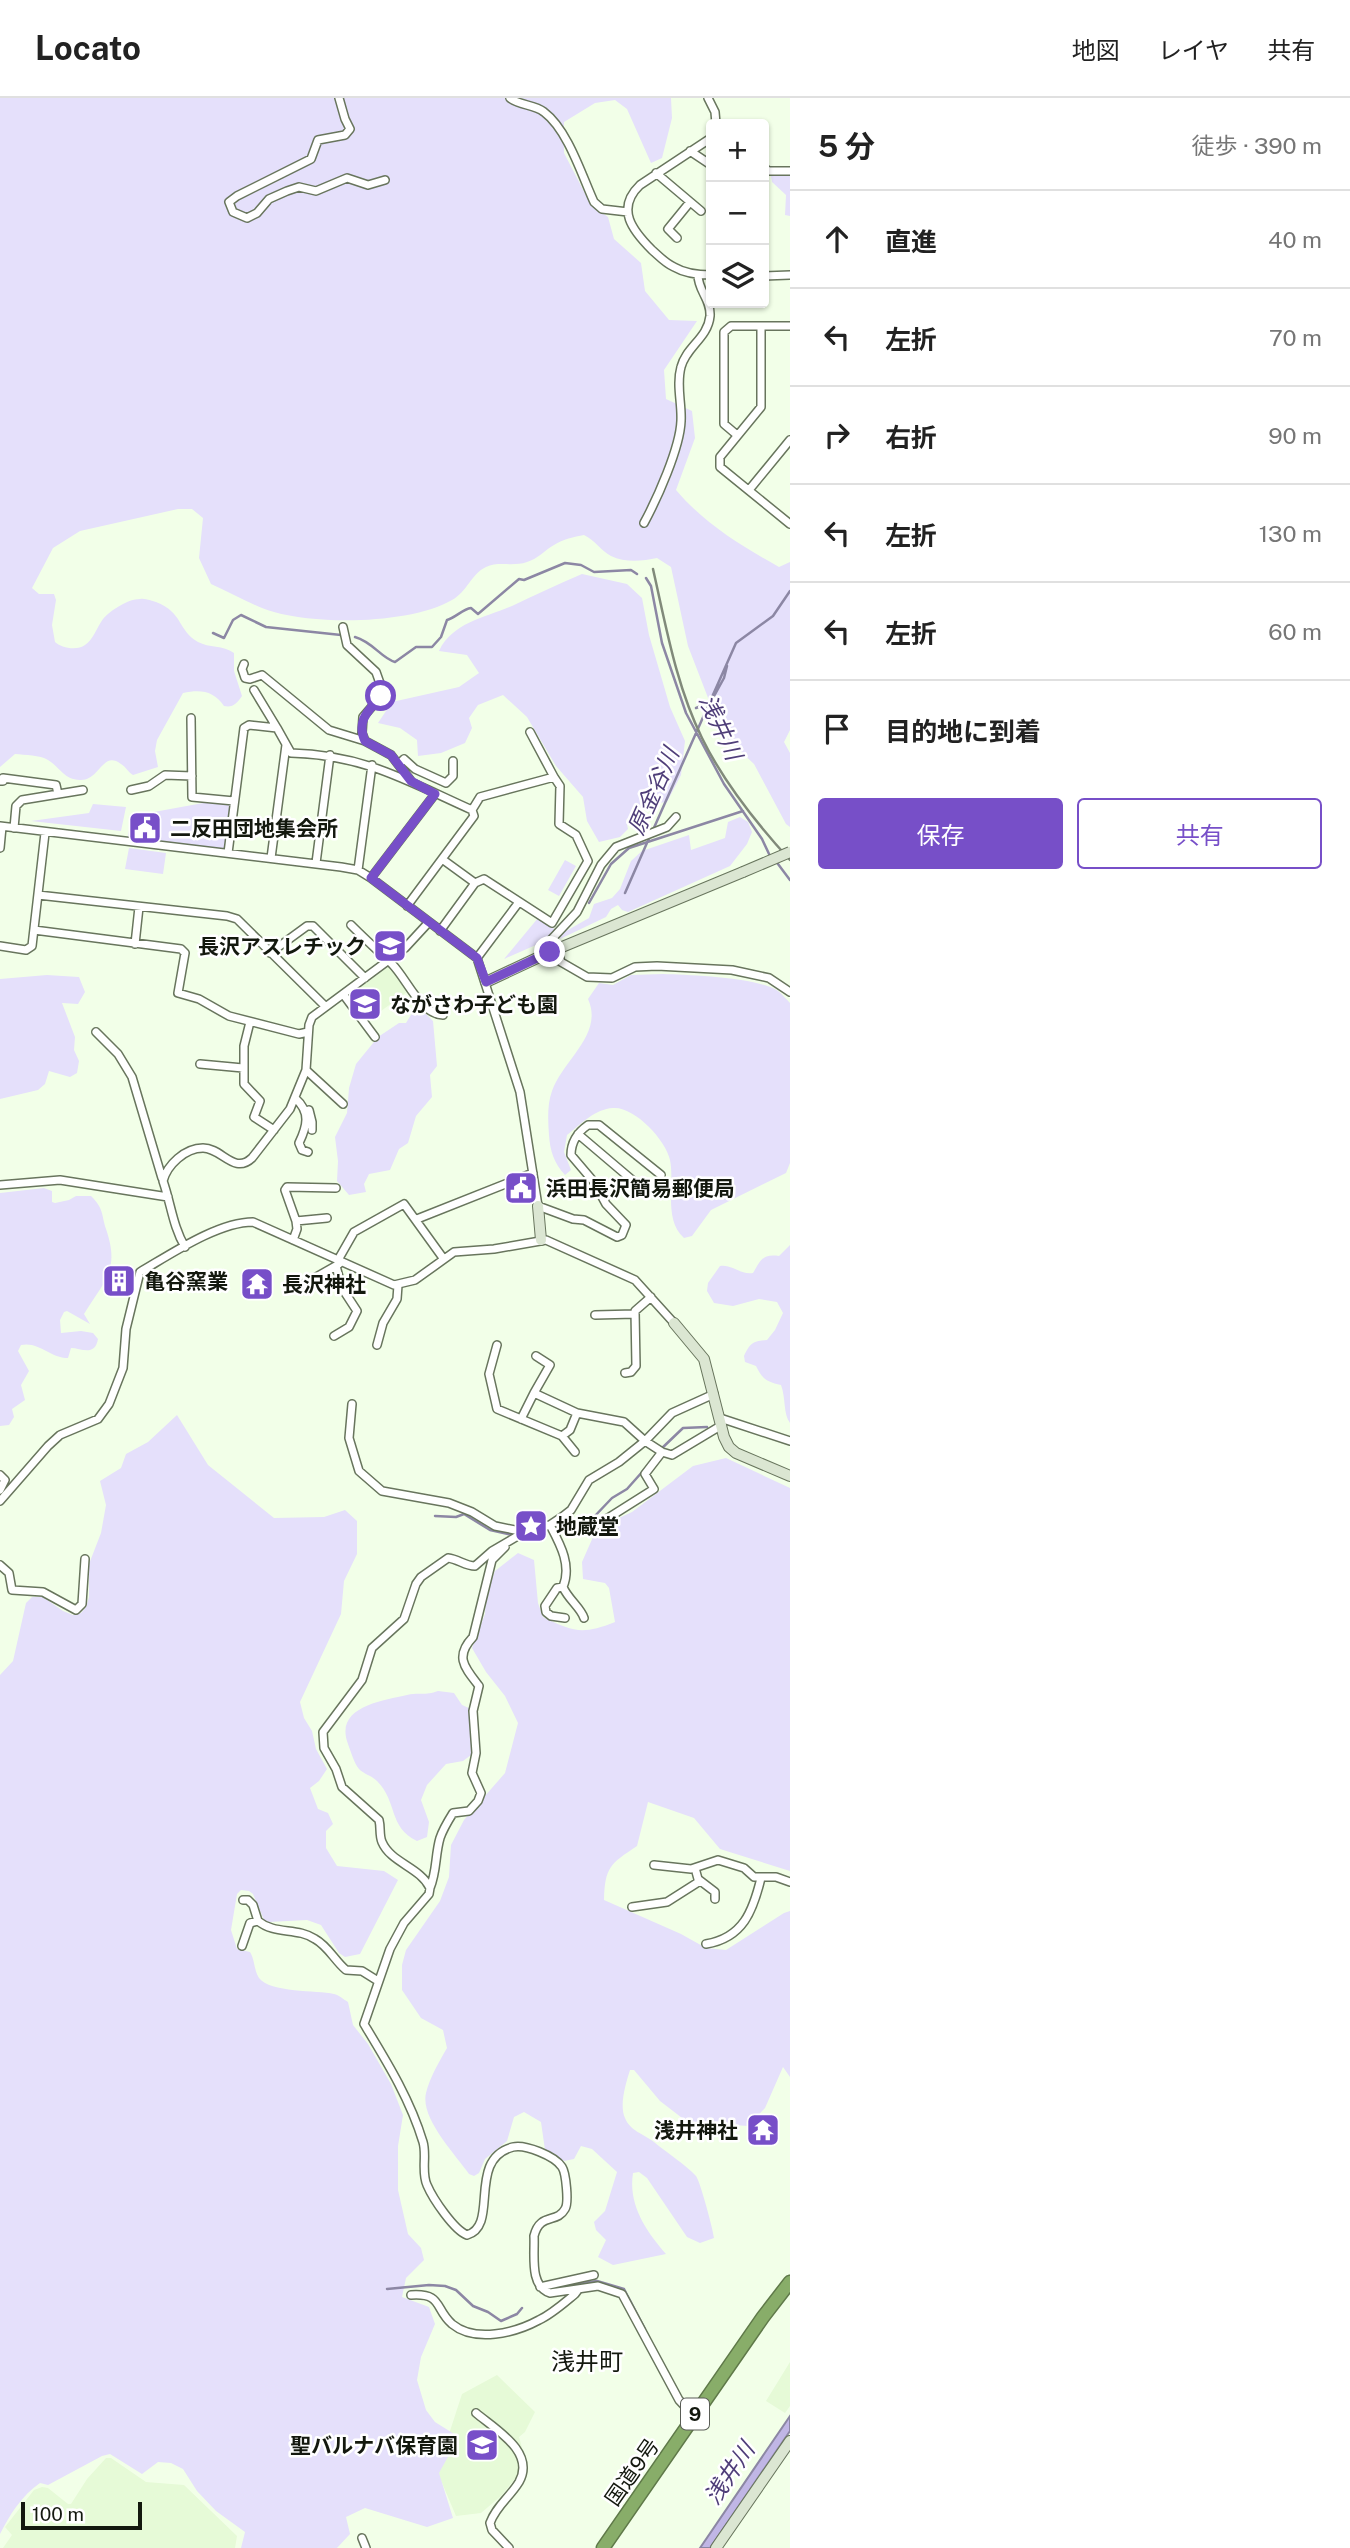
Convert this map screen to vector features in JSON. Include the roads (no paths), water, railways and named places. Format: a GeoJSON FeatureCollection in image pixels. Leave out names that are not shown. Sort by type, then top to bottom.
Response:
{"type":"FeatureCollection","features":[{"type":"Feature","properties":{"kind":"highway","name":"国道9号"},"geometry":{"type":"LineString","coordinates":[[603,2548],[790,2282]]}},
{"type":"Feature","properties":{"kind":"street"},"geometry":{"type":"LineString","coordinates":[[339,98],[350,129],[345,135],[318,140],[311,159],[229,202],[233,212],[247,218],[257,213],[269,199],[299,187],[316,191],[347,178],[368,185],[385,180]]}},
{"type":"Feature","properties":{"kind":"street"},"geometry":{"type":"LineString","coordinates":[[510,98],[516,103],[529,104],[543,111],[554,121],[594,202],[602,209],[628,212]]}},
{"type":"Feature","properties":{"kind":"street"},"geometry":{"type":"LineString","coordinates":[[708,98],[716,119]]}},
{"type":"Feature","properties":{"kind":"street"},"geometry":{"type":"LineString","coordinates":[[706,141],[656,173],[633,191],[628,201],[633,230],[666,263],[685,272],[706,275]]}},
{"type":"Feature","properties":{"kind":"street"},"geometry":{"type":"LineString","coordinates":[[690,151],[706,162]]}},
{"type":"Feature","properties":{"kind":"street"},"geometry":{"type":"LineString","coordinates":[[769,171],[790,171]]}},
{"type":"Feature","properties":{"kind":"street"},"geometry":{"type":"LineString","coordinates":[[656,173],[701,211]]}},
{"type":"Feature","properties":{"kind":"street"},"geometry":{"type":"LineString","coordinates":[[677,238],[668,229],[690,202]]}},
{"type":"Feature","properties":{"kind":"street"},"geometry":{"type":"LineString","coordinates":[[644,523],[666,475],[681,424],[678,386],[681,368],[684,359],[708,328],[710,319],[708,298],[701,289],[698,275]]}},
{"type":"Feature","properties":{"kind":"street"},"geometry":{"type":"LineString","coordinates":[[769,276],[790,275]]}},
{"type":"Feature","properties":{"kind":"street"},"geometry":{"type":"LineString","coordinates":[[737,435],[724,424],[724,332],[731,326],[790,326]]}},
{"type":"Feature","properties":{"kind":"street"},"geometry":{"type":"LineString","coordinates":[[761,327],[761,407],[720,457],[720,467],[787,521],[790,510]]}},
{"type":"Feature","properties":{"kind":"street"},"geometry":{"type":"LineString","coordinates":[[749,490],[790,440]]}},
{"type":"Feature","properties":{"kind":"street"},"geometry":{"type":"LineString","coordinates":[[344,627],[347,645],[376,672],[382,690],[381,696],[363,717],[361,726],[365,741]]}},
{"type":"Feature","properties":{"kind":"street"},"geometry":{"type":"LineString","coordinates":[[244,664],[242,669],[245,677],[250,679],[262,675],[330,730],[365,741],[391,755],[411,781]]}},
{"type":"Feature","properties":{"kind":"street"},"geometry":{"type":"LineString","coordinates":[[254,690],[291,753],[330,755],[372,765],[472,810],[474,816],[407,906]]}},
{"type":"Feature","properties":{"kind":"street"},"geometry":{"type":"LineString","coordinates":[[191,718],[192,797],[234,802]]}},
{"type":"Feature","properties":{"kind":"street"},"geometry":{"type":"LineString","coordinates":[[228,853],[244,728],[249,725],[276,728]]}},
{"type":"Feature","properties":{"kind":"street"},"geometry":{"type":"LineString","coordinates":[[440,931],[474,883],[484,879],[552,923],[588,861],[576,835],[559,824],[560,786],[530,732]]}},
{"type":"Feature","properties":{"kind":"street"},"geometry":{"type":"LineString","coordinates":[[271,858],[286,744]]}},
{"type":"Feature","properties":{"kind":"street"},"geometry":{"type":"LineString","coordinates":[[316,863],[330,755]]}},
{"type":"Feature","properties":{"kind":"street"},"geometry":{"type":"LineString","coordinates":[[399,764],[404,759],[415,769],[446,783],[453,776],[453,761]]}},
{"type":"Feature","properties":{"kind":"street"},"geometry":{"type":"LineString","coordinates":[[358,870],[372,765]]}},
{"type":"Feature","properties":{"kind":"street"},"geometry":{"type":"LineString","coordinates":[[131,790],[149,786],[165,775],[192,776]]}},
{"type":"Feature","properties":{"kind":"street"},"geometry":{"type":"LineString","coordinates":[[472,810],[480,797],[554,777]]}},
{"type":"Feature","properties":{"kind":"street"},"geometry":{"type":"LineString","coordinates":[[0,781],[3,781],[3,778],[57,785],[58,794]]}},
{"type":"Feature","properties":{"kind":"street"},"geometry":{"type":"LineString","coordinates":[[14,828],[16,806],[22,800],[83,790]]}},
{"type":"Feature","properties":{"kind":"street"},"geometry":{"type":"LineString","coordinates":[[371,878],[435,794]]}},
{"type":"Feature","properties":{"kind":"street"},"geometry":{"type":"LineString","coordinates":[[676,817],[667,827],[616,847],[601,865],[577,912],[549,942],[553,951],[561,962],[587,977],[612,978],[635,967],[732,970],[769,978],[790,992]]}},
{"type":"Feature","properties":{"kind":"street"},"geometry":{"type":"LineString","coordinates":[[0,848],[1,827],[14,828],[316,863],[358,870],[371,878],[477,958],[520,1092],[541,1240]]}},
{"type":"Feature","properties":{"kind":"street"},"geometry":{"type":"LineString","coordinates":[[0,946],[26,950],[32,946],[45,833]]}},
{"type":"Feature","properties":{"kind":"street"},"geometry":{"type":"LineString","coordinates":[[486,982],[553,951],[790,852]]}},
{"type":"Feature","properties":{"kind":"street"},"geometry":{"type":"LineString","coordinates":[[442,859],[474,883]]}},
{"type":"Feature","properties":{"kind":"street"},"geometry":{"type":"LineString","coordinates":[[38,895],[237,919],[325,1006]]}},
{"type":"Feature","properties":{"kind":"street"},"geometry":{"type":"LineString","coordinates":[[477,958],[519,902]]}},
{"type":"Feature","properties":{"kind":"street"},"geometry":{"type":"LineString","coordinates":[[135,944],[139,907]]}},
{"type":"Feature","properties":{"kind":"street"},"geometry":{"type":"LineString","coordinates":[[163,1181],[169,1166],[181,1157],[203,1148],[216,1151],[232,1162],[246,1164],[288,1114],[306,1070],[308,1031],[312,1017],[405,948],[429,922]]}},
{"type":"Feature","properties":{"kind":"street"},"geometry":{"type":"LineString","coordinates":[[351,925],[426,1006],[434,1013],[443,1015]]}},
{"type":"Feature","properties":{"kind":"street"},"geometry":{"type":"LineString","coordinates":[[270,953],[307,926],[313,926],[365,978]]}},
{"type":"Feature","properties":{"kind":"street"},"geometry":{"type":"LineString","coordinates":[[34,930],[181,949],[185,953],[178,993],[199,999],[229,1016],[299,1034],[308,1031]]}},
{"type":"Feature","properties":{"kind":"street"},"geometry":{"type":"LineString","coordinates":[[343,994],[374,1037]]}},
{"type":"Feature","properties":{"kind":"street"},"geometry":{"type":"LineString","coordinates":[[250,1022],[244,1046],[244,1086],[260,1101],[254,1116],[274,1130]]}},
{"type":"Feature","properties":{"kind":"street"},"geometry":{"type":"LineString","coordinates":[[96,1032],[118,1054],[132,1077],[177,1232],[185,1247]]}},
{"type":"Feature","properties":{"kind":"street"},"geometry":{"type":"LineString","coordinates":[[200,1063],[243,1068]]}},
{"type":"Feature","properties":{"kind":"street"},"geometry":{"type":"LineString","coordinates":[[306,1070],[343,1104]]}},
{"type":"Feature","properties":{"kind":"street"},"geometry":{"type":"LineString","coordinates":[[295,1098],[311,1114],[312,1130]]}},
{"type":"Feature","properties":{"kind":"street"},"geometry":{"type":"LineString","coordinates":[[303,1105],[307,1122],[299,1145],[302,1150],[308,1152]]}},
{"type":"Feature","properties":{"kind":"street"},"geometry":{"type":"LineString","coordinates":[[538,1206],[573,1219],[584,1220],[617,1237],[625,1230],[626,1225],[613,1213],[594,1182],[570,1155],[578,1134],[588,1125],[599,1125],[661,1175]]}},
{"type":"Feature","properties":{"kind":"street"},"geometry":{"type":"LineString","coordinates":[[578,1134],[644,1190]]}},
{"type":"Feature","properties":{"kind":"street"},"geometry":{"type":"LineString","coordinates":[[416,1219],[533,1173]]}},
{"type":"Feature","properties":{"kind":"street"},"geometry":{"type":"LineString","coordinates":[[0,1185],[60,1180],[169,1197]]}},
{"type":"Feature","properties":{"kind":"street"},"geometry":{"type":"LineString","coordinates":[[293,1240],[297,1229],[285,1190],[287,1186],[336,1188]]}},
{"type":"Feature","properties":{"kind":"street"},"geometry":{"type":"LineString","coordinates":[[334,1336],[349,1326],[357,1311],[342,1288],[339,1263],[354,1232],[401,1205],[406,1205],[443,1258]]}},
{"type":"Feature","properties":{"kind":"street"},"geometry":{"type":"LineString","coordinates":[[296,1221],[327,1218]]}},
{"type":"Feature","properties":{"kind":"street"},"geometry":{"type":"LineString","coordinates":[[0,1501],[48,1446],[60,1436],[98,1419],[109,1404],[123,1368],[126,1329],[141,1272],[185,1247],[242,1222],[253,1222],[339,1263],[383,1282],[398,1285],[415,1280],[454,1252],[494,1250],[541,1240],[628,1276],[651,1297],[704,1359],[729,1447],[736,1453],[790,1476]]}},
{"type":"Feature","properties":{"kind":"street"},"geometry":{"type":"LineString","coordinates":[[297,1288],[339,1263]]}},
{"type":"Feature","properties":{"kind":"street"},"geometry":{"type":"LineString","coordinates":[[377,1345],[383,1323],[397,1300],[398,1285]]}},
{"type":"Feature","properties":{"kind":"street"},"geometry":{"type":"LineString","coordinates":[[625,1373],[631,1372],[636,1366],[637,1308],[651,1297]]}},
{"type":"Feature","properties":{"kind":"street"},"geometry":{"type":"LineString","coordinates":[[595,1315],[635,1314]]}},
{"type":"Feature","properties":{"kind":"street"},"geometry":{"type":"LineString","coordinates":[[497,1345],[489,1374],[497,1409],[562,1436],[575,1452]]}},
{"type":"Feature","properties":{"kind":"street"},"geometry":{"type":"LineString","coordinates":[[521,1419],[550,1365],[536,1356]]}},
{"type":"Feature","properties":{"kind":"street"},"geometry":{"type":"LineString","coordinates":[[534,1393],[578,1413],[624,1422],[645,1441],[672,1455],[721,1422],[790,1441]]}},
{"type":"Feature","properties":{"kind":"street"},"geometry":{"type":"LineString","coordinates":[[352,1404],[349,1438],[359,1471],[382,1491],[449,1503],[472,1512],[495,1526],[520,1531],[550,1525],[571,1510],[589,1480],[619,1462],[645,1441],[672,1413],[714,1394]]}},
{"type":"Feature","properties":{"kind":"street"},"geometry":{"type":"LineString","coordinates":[[562,1436],[570,1430],[578,1413]]}},
{"type":"Feature","properties":{"kind":"street"},"geometry":{"type":"LineString","coordinates":[[597,1525],[654,1489],[645,1474],[662,1452]]}},
{"type":"Feature","properties":{"kind":"street"},"geometry":{"type":"LineString","coordinates":[[0,1475],[5,1480],[0,1490]]}},
{"type":"Feature","properties":{"kind":"street"},"geometry":{"type":"LineString","coordinates":[[550,1525],[563,1550],[563,1587],[584,1618]]}},
{"type":"Feature","properties":{"kind":"street"},"geometry":{"type":"LineString","coordinates":[[430,1888],[425,1879],[388,1852],[380,1837],[379,1820],[342,1787],[337,1769],[324,1748],[323,1732],[362,1680],[372,1648],[404,1619],[421,1577],[448,1558],[475,1566],[492,1551],[516,1537],[520,1531]]}},
{"type":"Feature","properties":{"kind":"street"},"geometry":{"type":"LineString","coordinates":[[509,1541],[492,1560],[473,1637],[464,1647],[462,1654],[468,1674],[479,1686],[473,1711],[476,1753],[472,1777],[481,1793],[470,1811],[453,1813],[443,1830],[438,1844],[435,1878],[429,1894],[404,1923],[390,1948],[364,2024],[397,2078],[417,2126],[424,2145],[425,2180],[428,2187],[457,2230],[467,2235],[479,2229],[487,2173],[496,2156],[504,2150],[519,2146],[550,2157],[564,2168],[566,2208],[559,2215],[547,2218],[541,2223],[534,2236],[535,2274],[540,2287],[550,2293],[598,2286],[622,2294],[679,2400],[694,2416]]}},
{"type":"Feature","properties":{"kind":"street"},"geometry":{"type":"LineString","coordinates":[[0,1565],[9,1573],[12,1590],[43,1592],[76,1609],[82,1604],[85,1559]]}},
{"type":"Feature","properties":{"kind":"street"},"geometry":{"type":"LineString","coordinates":[[563,1587],[557,1588],[545,1606],[545,1612],[551,1616],[565,1618]]}},
{"type":"Feature","properties":{"kind":"street"},"geometry":{"type":"LineString","coordinates":[[654,1865],[695,1868],[718,1860],[744,1868],[751,1875],[761,1878],[776,1877],[790,1882]]}},
{"type":"Feature","properties":{"kind":"street"},"geometry":{"type":"LineString","coordinates":[[695,1868],[700,1881],[715,1892],[715,1899]]}},
{"type":"Feature","properties":{"kind":"street"},"geometry":{"type":"LineString","coordinates":[[706,1944],[729,1935],[749,1917],[761,1878]]}},
{"type":"Feature","properties":{"kind":"street"},"geometry":{"type":"LineString","coordinates":[[632,1907],[667,1902],[700,1881]]}},
{"type":"Feature","properties":{"kind":"street"},"geometry":{"type":"LineString","coordinates":[[243,1900],[248,1900],[253,1905],[258,1921]]}},
{"type":"Feature","properties":{"kind":"street"},"geometry":{"type":"LineString","coordinates":[[242,1946],[250,1923],[258,1921],[275,1930],[297,1932],[316,1939],[346,1970],[362,1971],[378,1981]]}},
{"type":"Feature","properties":{"kind":"street"},"geometry":{"type":"LineString","coordinates":[[540,2287],[594,2275]]}},
{"type":"Feature","properties":{"kind":"street"},"geometry":{"type":"LineString","coordinates":[[411,2295],[423,2294],[433,2298],[455,2326],[482,2336],[491,2336],[539,2321],[578,2290]]}},
{"type":"Feature","properties":{"kind":"street"},"geometry":{"type":"LineString","coordinates":[[476,2413],[515,2446],[522,2460],[519,2482],[498,2507],[490,2523],[492,2530],[509,2548]]}},
{"type":"Feature","properties":{"kind":"street"},"geometry":{"type":"LineString","coordinates":[[716,2548],[790,2441]]}},
{"type":"Feature","properties":{"kind":"street"},"geometry":{"type":"LineString","coordinates":[[362,2538],[366,2548]]}},
{"type":"Feature","properties":{"kind":"waterway","name":"浅井川"},"geometry":{"type":"LineString","coordinates":[[355,637],[367,642],[395,662],[416,647],[432,647],[441,637],[447,620],[471,608],[478,614],[519,579],[524,580],[565,563],[581,565],[594,572],[631,570],[637,574]]}},
{"type":"Feature","properties":{"kind":"waterway","name":"浅井川"},"geometry":{"type":"LineString","coordinates":[[646,578],[651,586],[662,643],[686,713],[724,784],[762,839],[770,856]]}},
{"type":"Feature","properties":{"kind":"waterway","name":"原金谷川"},"geometry":{"type":"LineString","coordinates":[[653,830],[736,643],[773,616],[790,591]]}},
{"type":"Feature","properties":{"kind":"waterway","name":"浅井川"},"geometry":{"type":"LineString","coordinates":[[213,633],[224,638],[233,620],[241,615],[266,627],[341,635]]}},
{"type":"Feature","properties":{"kind":"waterway","name":"原金谷川"},"geometry":{"type":"LineString","coordinates":[[713,698],[727,666]]}},
{"type":"Feature","properties":{"kind":"waterway","name":"原金谷川"},"geometry":{"type":"LineString","coordinates":[[696,708],[709,703]]}},
{"type":"Feature","properties":{"kind":"waterway"},"geometry":{"type":"LineString","coordinates":[[589,903],[611,864],[629,848],[743,811]]}},
{"type":"Feature","properties":{"kind":"waterway","name":"原金谷川"},"geometry":{"type":"LineString","coordinates":[[625,893],[650,836]]}},
{"type":"Feature","properties":{"kind":"waterway","name":"浅井川"},"geometry":{"type":"LineString","coordinates":[[775,860],[790,880]]}},
{"type":"Feature","properties":{"kind":"waterway"},"geometry":{"type":"LineString","coordinates":[[660,1450],[683,1428],[707,1427]]}},
{"type":"Feature","properties":{"kind":"waterway"},"geometry":{"type":"LineString","coordinates":[[520,1535],[536,1534],[564,1524],[570,1527],[584,1518],[592,1519],[612,1498],[627,1489],[643,1471]]}},
{"type":"Feature","properties":{"kind":"waterway"},"geometry":{"type":"LineString","coordinates":[[435,1516],[456,1517],[464,1514],[490,1530],[513,1535]]}},
{"type":"Feature","properties":{"kind":"waterway"},"geometry":{"type":"LineString","coordinates":[[562,2286],[597,2281],[624,2289],[645,2329]]}},
{"type":"Feature","properties":{"kind":"waterway"},"geometry":{"type":"LineString","coordinates":[[387,2289],[445,2286],[456,2290],[473,2306],[501,2321],[517,2314],[522,2308]]}},
{"type":"Feature","properties":{"kind":"railway"},"geometry":{"type":"LineString","coordinates":[[653,569],[678,676],[702,738],[720,771],[742,802],[790,860]]}},
{"type":"Feature","properties":{"kind":"place","name":"二反田団地集会所"},"geometry":{"type":"Point","coordinates":[145,828]}},
{"type":"Feature","properties":{"kind":"place","name":"長沢アスレチック"},"geometry":{"type":"Point","coordinates":[390,946]}},
{"type":"Feature","properties":{"kind":"place","name":"ながさわ子ども園"},"geometry":{"type":"Point","coordinates":[365,1004]}},
{"type":"Feature","properties":{"kind":"place","name":"浜田長沢簡易郵便局"},"geometry":{"type":"Point","coordinates":[521,1188]}},
{"type":"Feature","properties":{"kind":"place","name":"亀谷窯業"},"geometry":{"type":"Point","coordinates":[119,1281]}},
{"type":"Feature","properties":{"kind":"place","name":"長沢神社"},"geometry":{"type":"Point","coordinates":[257,1284]}},
{"type":"Feature","properties":{"kind":"place","name":"地蔵堂"},"geometry":{"type":"Point","coordinates":[531,1526]}},
{"type":"Feature","properties":{"kind":"place","name":"浅井神社"},"geometry":{"type":"Point","coordinates":[763,2130]}},
{"type":"Feature","properties":{"kind":"place","name":"聖バルナバ保育園"},"geometry":{"type":"Point","coordinates":[482,2445]}},
{"type":"Feature","properties":{"kind":"district","name":"浅井町"},"geometry":{"type":"Point","coordinates":[587,2361]}}]}
